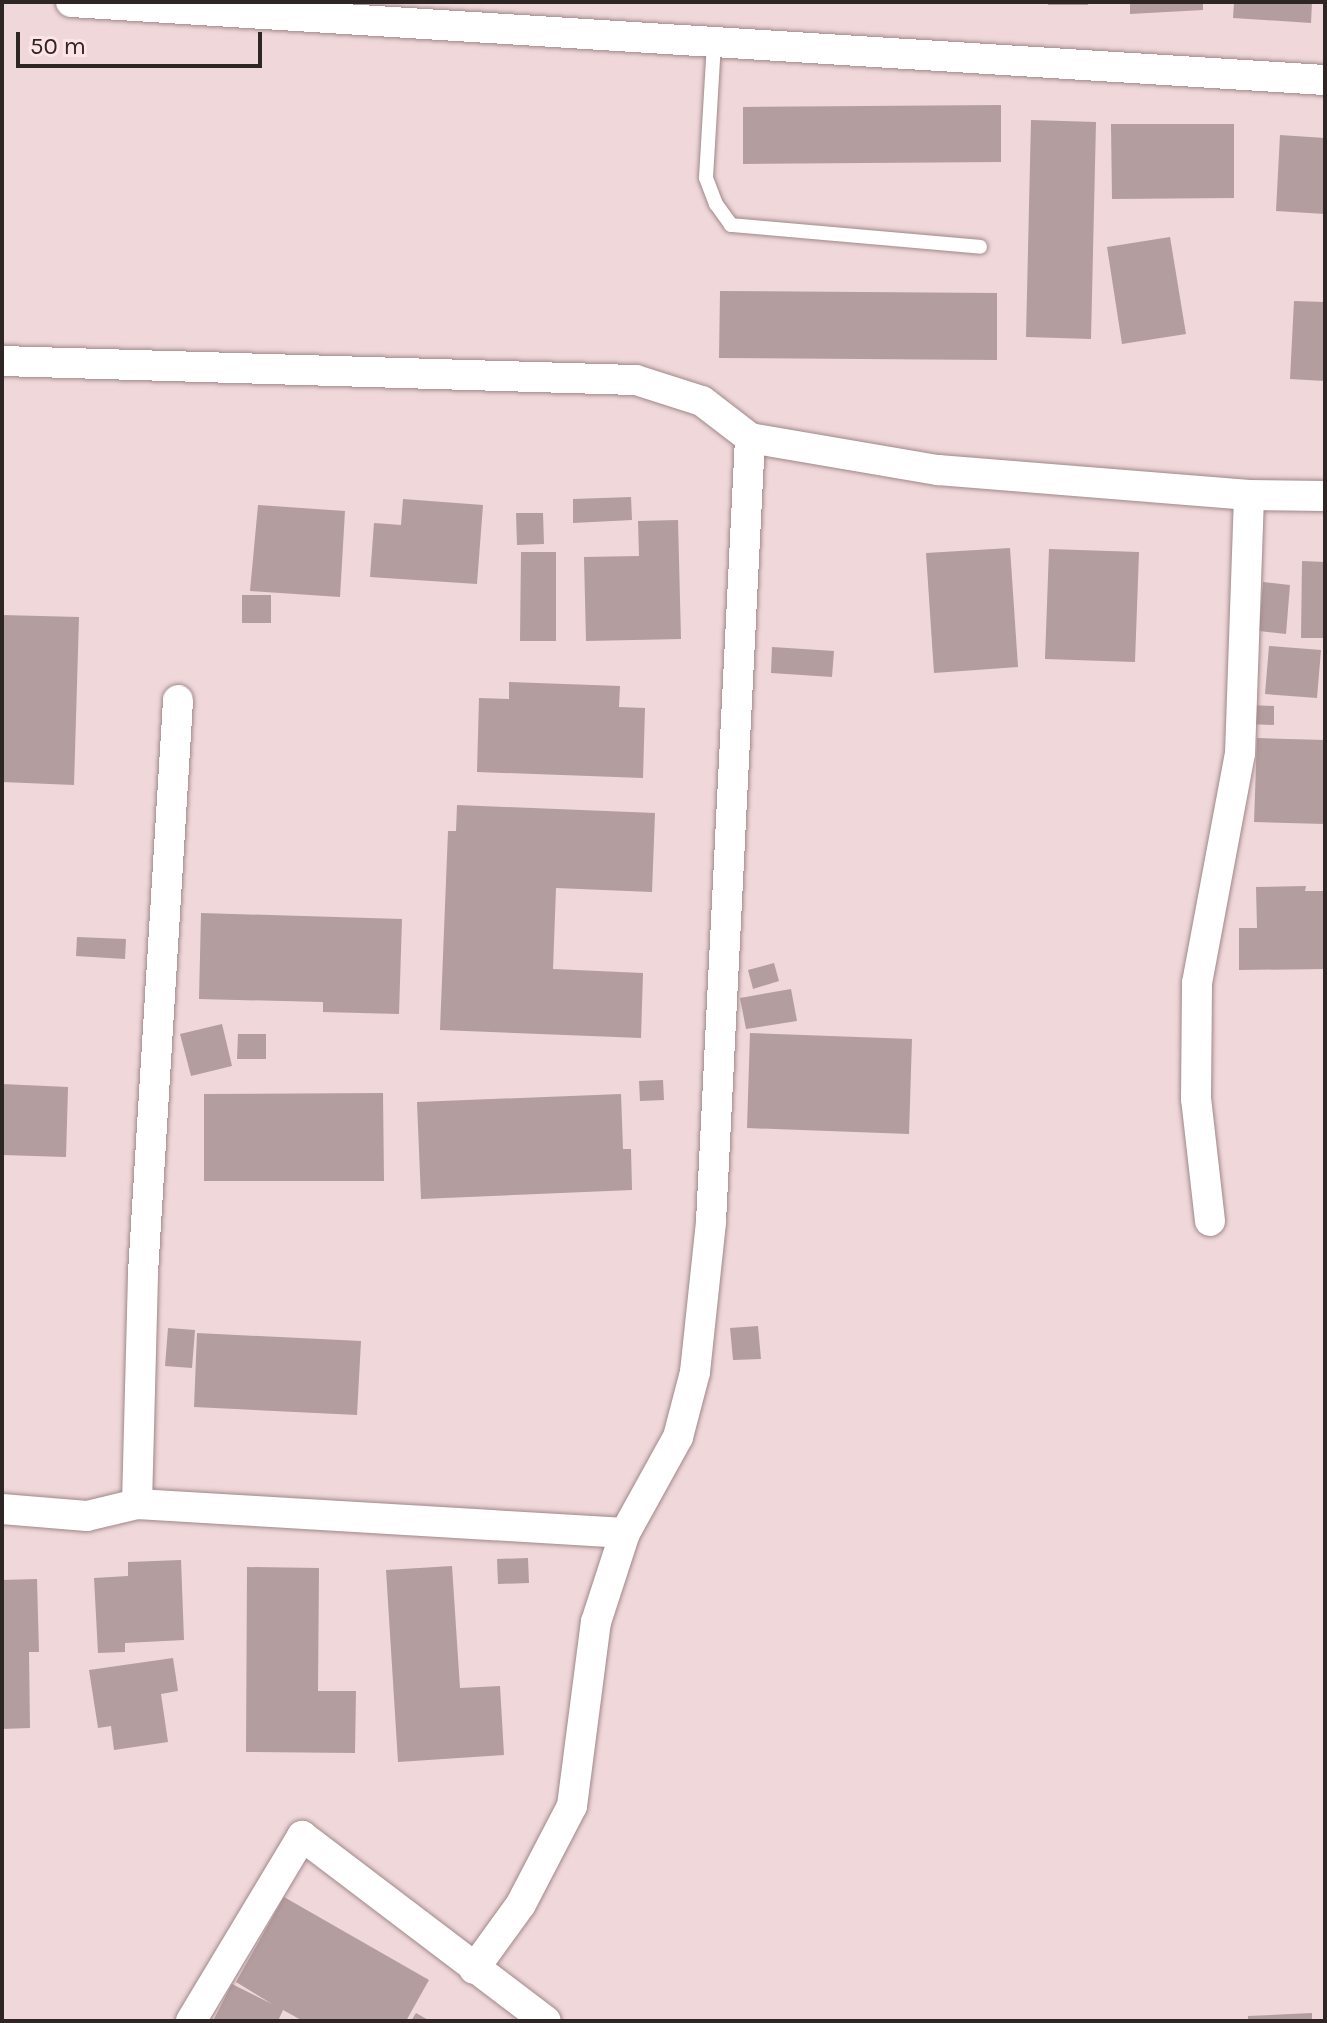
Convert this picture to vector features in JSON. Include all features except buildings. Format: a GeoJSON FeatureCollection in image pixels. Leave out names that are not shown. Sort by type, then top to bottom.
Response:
{"type":"FeatureCollection","features":[{"type":"Feature","properties":{"kind":"street"},"geometry":{"type":"LineString","coordinates":[[71,2],[1325,80]]}},
{"type":"Feature","properties":{"kind":"street"},"geometry":{"type":"LineString","coordinates":[[2,361],[636,380],[702,401],[750,438],[938,470],[1249,495],[1325,496]]}},
{"type":"Feature","properties":{"kind":"street"},"geometry":{"type":"LineString","coordinates":[[474,1969],[521,1904],[572,1806],[596,1622],[625,1533],[678,1437],[695,1372],[711,1222],[750,438]]}},
{"type":"Feature","properties":{"kind":"street"},"geometry":{"type":"LineString","coordinates":[[1210,1221],[1196,1099],[1197,983],[1240,754],[1249,495]]}},
{"type":"Feature","properties":{"kind":"street"},"geometry":{"type":"LineString","coordinates":[[137,1504],[143,1273],[178,700]]}},
{"type":"Feature","properties":{"kind":"street"},"geometry":{"type":"LineString","coordinates":[[2,1509],[87,1516],[137,1504],[625,1533]]}},
{"type":"Feature","properties":{"kind":"street"},"geometry":{"type":"LineString","coordinates":[[191,2021],[302,1836],[546,2021]]}},
{"type":"Feature","properties":{"kind":"lane"},"geometry":{"type":"LineString","coordinates":[[714,43],[706,178],[716,204],[731,225],[980,247]]}}]}
